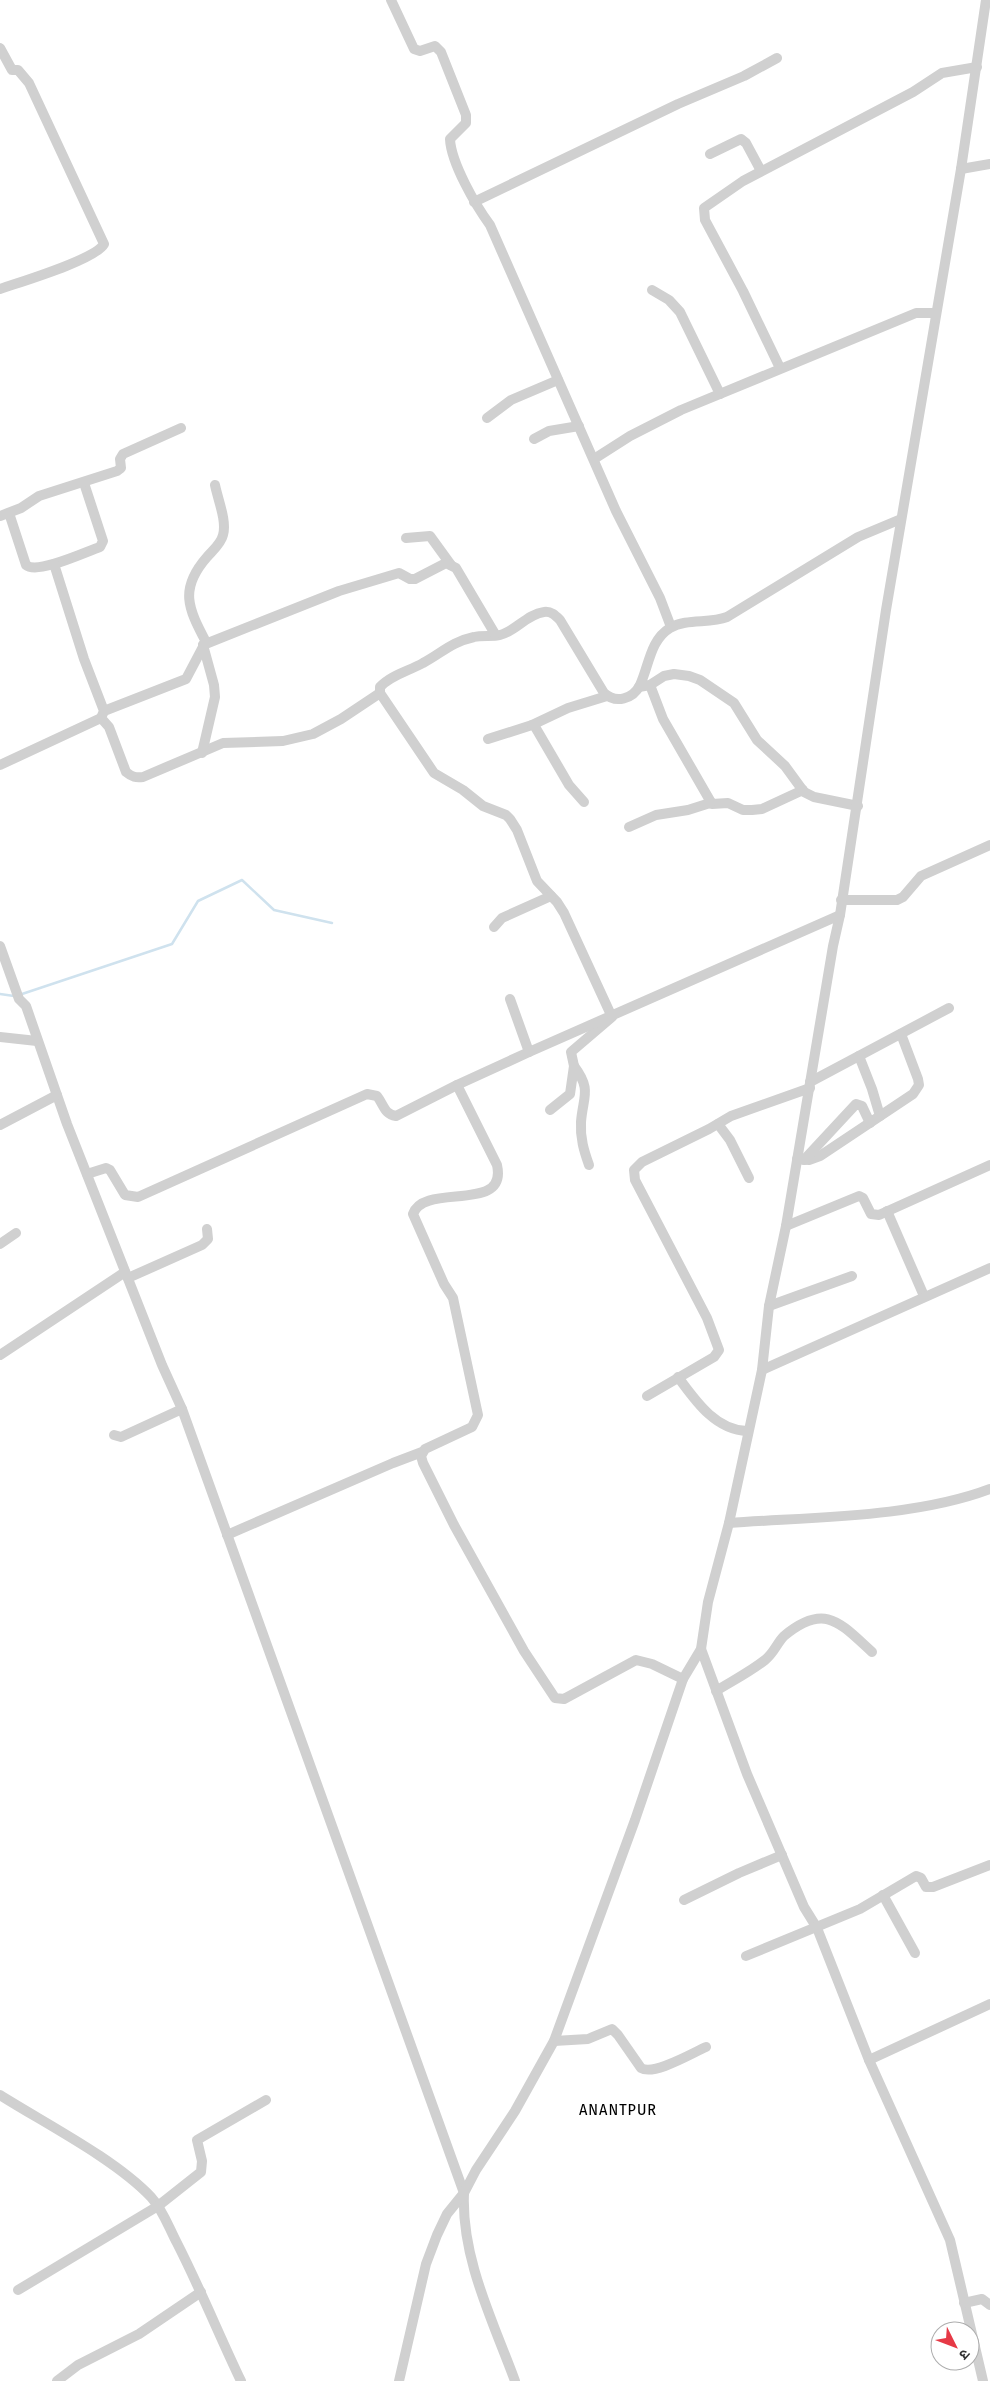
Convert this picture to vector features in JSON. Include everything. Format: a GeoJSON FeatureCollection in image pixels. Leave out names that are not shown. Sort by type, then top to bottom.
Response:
{"type":"FeatureCollection","features":[{"type":"Feature","properties":{"kind":"street"},"geometry":{"type":"LineString","coordinates":[[391,0],[412,47],[420,51],[435,46],[441,52],[466,116],[466,123],[452,136],[450,142],[474,202],[490,225],[616,511],[660,598],[672,627]]}},
{"type":"Feature","properties":{"kind":"street"},"geometry":{"type":"LineString","coordinates":[[399,2381],[426,2264],[447,2214],[464,2193],[515,2111],[554,2040],[684,1680],[700,1649],[708,1602],[729,1523],[747,1431],[762,1370],[769,1306],[800,1160],[810,1085],[858,806],[901,519],[977,67],[986,25],[984,0]]}},
{"type":"Feature","properties":{"kind":"street"},"geometry":{"type":"LineString","coordinates":[[0,48],[12,70],[18,70],[29,83],[104,244],[98,251],[71,263],[0,289]]}},
{"type":"Feature","properties":{"kind":"street"},"geometry":{"type":"LineString","coordinates":[[474,202],[678,104],[744,76],[777,58]]}},
{"type":"Feature","properties":{"kind":"street"},"geometry":{"type":"LineString","coordinates":[[780,368],[743,291],[705,220],[703,212],[706,205],[761,171],[913,92],[942,73],[977,67]]}},
{"type":"Feature","properties":{"kind":"street"},"geometry":{"type":"LineString","coordinates":[[710,154],[741,139],[746,143],[761,171]]}},
{"type":"Feature","properties":{"kind":"street"},"geometry":{"type":"LineString","coordinates":[[961,170],[990,164]]}},
{"type":"Feature","properties":{"kind":"street"},"geometry":{"type":"LineString","coordinates":[[652,290],[669,300],[680,312],[720,394]]}},
{"type":"Feature","properties":{"kind":"street"},"geometry":{"type":"LineString","coordinates":[[594,459],[657,421],[780,368],[916,313],[936,313]]}},
{"type":"Feature","properties":{"kind":"street"},"geometry":{"type":"LineString","coordinates":[[487,418],[512,400],[558,380]]}},
{"type":"Feature","properties":{"kind":"street"},"geometry":{"type":"LineString","coordinates":[[534,439],[549,431],[579,426]]}},
{"type":"Feature","properties":{"kind":"street"},"geometry":{"type":"LineString","coordinates":[[84,483],[103,543],[100,547],[54,564],[32,569],[26,565],[4,515],[26,506],[39,496],[117,471],[121,468],[120,459],[124,454],[181,428]]}},
{"type":"Feature","properties":{"kind":"street"},"geometry":{"type":"LineString","coordinates":[[202,753],[215,697],[214,685],[204,644],[192,616],[188,599],[189,589],[197,568],[223,536],[224,528],[216,485]]}},
{"type":"Feature","properties":{"kind":"street"},"geometry":{"type":"LineString","coordinates":[[488,740],[532,725],[535,721],[568,708],[607,696],[624,699],[629,697],[639,687],[654,647],[664,632],[685,623],[711,621],[727,617],[858,537],[901,519]]}},
{"type":"Feature","properties":{"kind":"street"},"geometry":{"type":"LineString","coordinates":[[406,538],[427,536],[434,538],[451,565]]}},
{"type":"Feature","properties":{"kind":"street"},"geometry":{"type":"LineString","coordinates":[[54,564],[102,715],[109,727],[126,772],[131,777],[143,777],[223,743],[283,741],[313,734],[341,719],[380,693]]}},
{"type":"Feature","properties":{"kind":"street"},"geometry":{"type":"LineString","coordinates":[[0,765],[102,715],[186,679],[204,644],[347,588],[399,573],[412,579],[442,564],[451,565],[456,568],[495,634]]}},
{"type":"Feature","properties":{"kind":"street"},"geometry":{"type":"LineString","coordinates":[[607,696],[578,654],[560,620],[553,613],[542,612],[534,614],[514,629],[498,636],[495,634],[474,637],[445,648],[425,662],[384,683],[380,687],[380,693],[434,773],[463,790],[483,806],[506,814],[510,818],[517,830],[537,881],[564,912],[612,1017]]}},
{"type":"Feature","properties":{"kind":"street"},"geometry":{"type":"LineString","coordinates":[[639,687],[650,685],[664,676],[682,674],[700,680],[726,696],[740,711],[762,746],[785,766],[802,790],[814,796],[858,806]]}},
{"type":"Feature","properties":{"kind":"street"},"geometry":{"type":"LineString","coordinates":[[650,685],[663,719],[710,803]]}},
{"type":"Feature","properties":{"kind":"street"},"geometry":{"type":"LineString","coordinates":[[532,725],[534,725],[572,789],[584,802]]}},
{"type":"Feature","properties":{"kind":"street"},"geometry":{"type":"LineString","coordinates":[[629,827],[662,813],[688,810],[710,803],[732,804],[743,810],[762,809],[802,790]]}},
{"type":"Feature","properties":{"kind":"street"},"geometry":{"type":"LineString","coordinates":[[841,900],[897,900],[903,897],[921,876],[990,845]]}},
{"type":"Feature","properties":{"kind":"street"},"geometry":{"type":"LineString","coordinates":[[494,927],[502,918],[551,896]]}},
{"type":"Feature","properties":{"kind":"street"},"geometry":{"type":"LineString","coordinates":[[87,1174],[106,1168],[110,1170],[125,1195],[138,1197],[367,1094],[377,1096],[385,1111],[389,1115],[396,1116],[456,1085],[528,1052],[612,1017],[840,915]]}},
{"type":"Feature","properties":{"kind":"street"},"geometry":{"type":"LineString","coordinates":[[0,946],[19,1000],[26,1006],[57,1095],[126,1275],[182,1409],[464,2193],[463,2218],[472,2261],[515,2381]]}},
{"type":"Feature","properties":{"kind":"street"},"geometry":{"type":"LineString","coordinates":[[510,999],[528,1052]]}},
{"type":"Feature","properties":{"kind":"street"},"geometry":{"type":"LineString","coordinates":[[647,1396],[714,1357],[719,1350],[719,1346],[700,1304],[635,1180],[634,1170],[642,1162],[731,1116],[810,1085],[859,1056],[949,1008]]}},
{"type":"Feature","properties":{"kind":"street"},"geometry":{"type":"LineString","coordinates":[[550,1110],[570,1094],[574,1066],[571,1052],[612,1017]]}},
{"type":"Feature","properties":{"kind":"street"},"geometry":{"type":"LineString","coordinates":[[800,1160],[820,1156],[914,1094],[919,1085],[901,1034]]}},
{"type":"Feature","properties":{"kind":"street"},"geometry":{"type":"LineString","coordinates":[[0,1037],[37,1041]]}},
{"type":"Feature","properties":{"kind":"street"},"geometry":{"type":"LineString","coordinates":[[859,1056],[880,1116]]}},
{"type":"Feature","properties":{"kind":"street"},"geometry":{"type":"LineString","coordinates":[[574,1066],[584,1080],[586,1091],[581,1131],[583,1149],[589,1165]]}},
{"type":"Feature","properties":{"kind":"street"},"geometry":{"type":"LineString","coordinates":[[227,1535],[422,1452],[431,1445],[472,1427],[478,1415],[453,1298],[413,1214],[415,1207],[425,1200],[480,1193],[493,1186],[497,1181],[499,1174],[497,1165],[456,1085]]}},
{"type":"Feature","properties":{"kind":"street"},"geometry":{"type":"LineString","coordinates":[[0,1124],[57,1095]]}},
{"type":"Feature","properties":{"kind":"street"},"geometry":{"type":"LineString","coordinates":[[800,1160],[856,1104],[862,1106],[870,1122]]}},
{"type":"Feature","properties":{"kind":"street"},"geometry":{"type":"LineString","coordinates":[[718,1124],[730,1140],[749,1178]]}},
{"type":"Feature","properties":{"kind":"street"},"geometry":{"type":"LineString","coordinates":[[786,1226],[859,1196],[874,1216],[990,1165]]}},
{"type":"Feature","properties":{"kind":"street"},"geometry":{"type":"LineString","coordinates":[[887,1211],[924,1296]]}},
{"type":"Feature","properties":{"kind":"street"},"geometry":{"type":"LineString","coordinates":[[0,1354],[126,1275],[202,1245],[208,1239],[208,1229]]}},
{"type":"Feature","properties":{"kind":"street"},"geometry":{"type":"LineString","coordinates":[[0,1244],[16,1233]]}},
{"type":"Feature","properties":{"kind":"street"},"geometry":{"type":"LineString","coordinates":[[762,1370],[990,1268]]}},
{"type":"Feature","properties":{"kind":"street"},"geometry":{"type":"LineString","coordinates":[[769,1306],[852,1276]]}},
{"type":"Feature","properties":{"kind":"street"},"geometry":{"type":"LineString","coordinates":[[678,1377],[711,1416],[729,1428],[747,1431]]}},
{"type":"Feature","properties":{"kind":"street"},"geometry":{"type":"LineString","coordinates":[[114,1435],[121,1437],[182,1409]]}},
{"type":"Feature","properties":{"kind":"street"},"geometry":{"type":"LineString","coordinates":[[422,1452],[423,1463],[454,1525],[524,1651],[555,1698],[564,1699],[636,1660],[652,1664],[684,1680]]}},
{"type":"Feature","properties":{"kind":"street"},"geometry":{"type":"LineString","coordinates":[[729,1523],[923,1506],[990,1489]]}},
{"type":"Feature","properties":{"kind":"street"},"geometry":{"type":"LineString","coordinates":[[716,1691],[764,1661],[775,1651],[783,1638],[813,1619],[823,1618],[839,1623],[872,1652]]}},
{"type":"Feature","properties":{"kind":"street"},"geometry":{"type":"LineString","coordinates":[[700,1649],[747,1774],[804,1907],[816,1928],[870,2060],[950,2240],[983,2381]]}},
{"type":"Feature","properties":{"kind":"street"},"geometry":{"type":"LineString","coordinates":[[684,1900],[739,1873],[782,1856]]}},
{"type":"Feature","properties":{"kind":"street"},"geometry":{"type":"LineString","coordinates":[[746,1956],[860,1909],[916,1876],[921,1878],[926,1887],[933,1887],[990,1865]]}},
{"type":"Feature","properties":{"kind":"street"},"geometry":{"type":"LineString","coordinates":[[884,1895],[915,1953]]}},
{"type":"Feature","properties":{"kind":"street"},"geometry":{"type":"LineString","coordinates":[[870,2060],[990,2004]]}},
{"type":"Feature","properties":{"kind":"street"},"geometry":{"type":"LineString","coordinates":[[554,2040],[588,2039],[612,2029],[641,2068],[646,2070],[659,2068],[706,2047]]}},
{"type":"Feature","properties":{"kind":"street"},"geometry":{"type":"LineString","coordinates":[[0,2095],[132,2180],[158,2206],[201,2292],[241,2381]]}},
{"type":"Feature","properties":{"kind":"street"},"geometry":{"type":"LineString","coordinates":[[18,2290],[158,2206],[201,2172],[202,2161],[197,2140],[266,2100]]}},
{"type":"Feature","properties":{"kind":"street"},"geometry":{"type":"LineString","coordinates":[[57,2381],[78,2365],[139,2334],[201,2292]]}},
{"type":"Feature","properties":{"kind":"street"},"geometry":{"type":"LineString","coordinates":[[964,2303],[982,2299],[990,2305]]}},
{"type":"Feature","properties":{"kind":"waterway"},"geometry":{"type":"LineString","coordinates":[[19,995],[172,944],[198,901],[242,880],[274,910],[332,923]]}},
{"type":"Feature","properties":{"kind":"waterway"},"geometry":{"type":"LineString","coordinates":[[0,994],[14,996]]}},
{"type":"Feature","properties":{"kind":"district","name":"ANANTPUR"},"geometry":{"type":"Point","coordinates":[618,2109]}}]}
